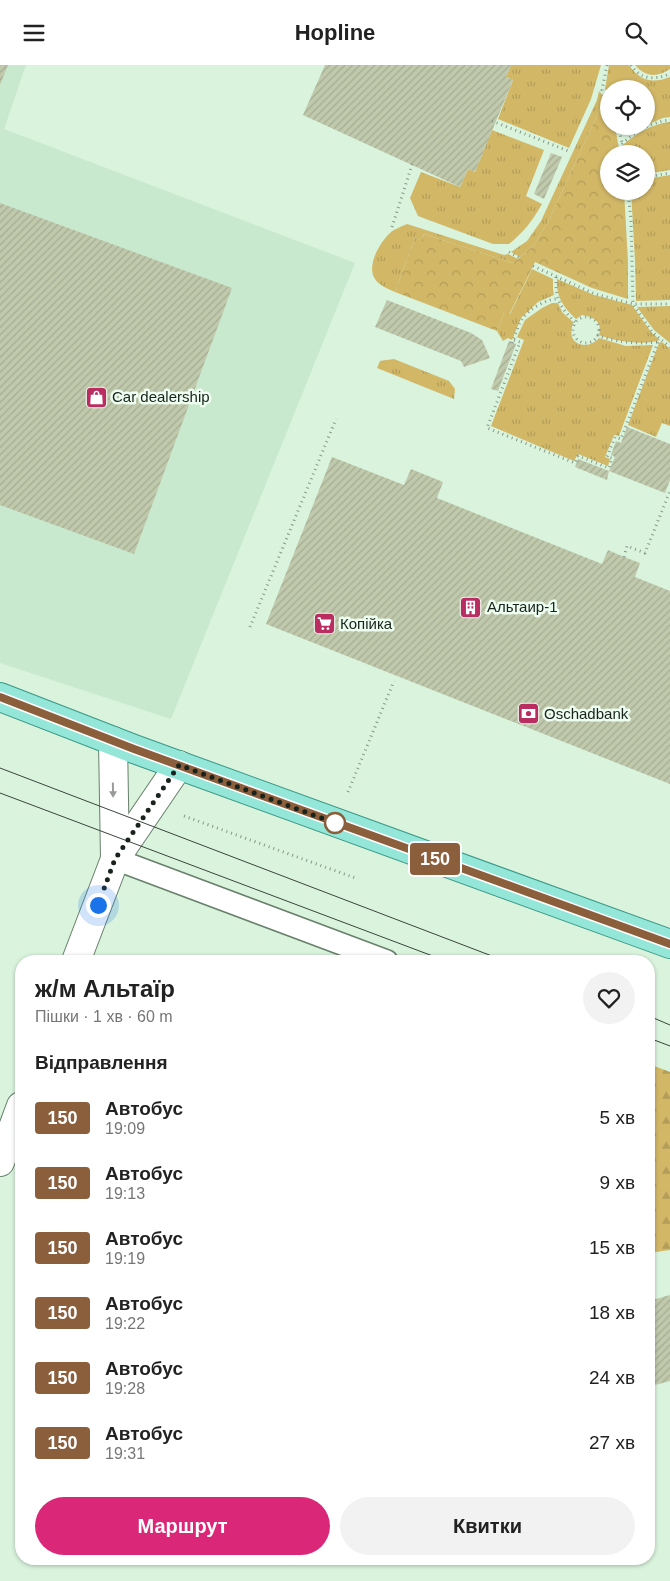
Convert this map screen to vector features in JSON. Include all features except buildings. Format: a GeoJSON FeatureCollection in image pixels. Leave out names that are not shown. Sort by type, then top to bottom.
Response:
{"type":"FeatureCollection","features":[{"type":"Feature","properties":{"kind":"main road"},"geometry":{"type":"LineString","coordinates":[[0,697],[335,823],[670,944]]}},
{"type":"Feature","properties":{"kind":"street"},"geometry":{"type":"LineString","coordinates":[[113,741],[115,859]]}},
{"type":"Feature","properties":{"kind":"street"},"geometry":{"type":"LineString","coordinates":[[78,955],[115,859],[179,765]]}},
{"type":"Feature","properties":{"kind":"street"},"geometry":{"type":"LineString","coordinates":[[0,1162],[15,1122]]}},
{"type":"Feature","properties":{"kind":"lane"},"geometry":{"type":"LineString","coordinates":[[115,859],[371,955]]}},
{"type":"Feature","properties":{"kind":"path"},"geometry":{"type":"LineString","coordinates":[[604,80],[607,65]]}},
{"type":"Feature","properties":{"kind":"path"},"geometry":{"type":"LineString","coordinates":[[631,65],[635,71],[646,77],[658,78],[670,74]]}},
{"type":"Feature","properties":{"kind":"path"},"geometry":{"type":"LineString","coordinates":[[622,144],[634,132],[660,121],[670,120]]}},
{"type":"Feature","properties":{"kind":"path"},"geometry":{"type":"LineString","coordinates":[[492,121],[571,152]]}},
{"type":"Feature","properties":{"kind":"path"},"geometry":{"type":"LineString","coordinates":[[620,135],[622,144]]}},
{"type":"Feature","properties":{"kind":"path"},"geometry":{"type":"LineString","coordinates":[[392,227],[413,162]]}},
{"type":"Feature","properties":{"kind":"path"},"geometry":{"type":"LineString","coordinates":[[655,176],[670,173]]}},
{"type":"Feature","properties":{"kind":"path"},"geometry":{"type":"LineString","coordinates":[[629,200],[633,304],[652,332],[660,341],[670,347]]}},
{"type":"Feature","properties":{"kind":"path"},"geometry":{"type":"LineString","coordinates":[[509,253],[520,258]]}},
{"type":"Feature","properties":{"kind":"path"},"geometry":{"type":"LineString","coordinates":[[533,266],[595,293],[633,304],[670,304]]}},
{"type":"Feature","properties":{"kind":"path"},"geometry":{"type":"LineString","coordinates":[[556,277],[557,299],[564,311],[575,322]]}},
{"type":"Feature","properties":{"kind":"path"},"geometry":{"type":"LineString","coordinates":[[557,299],[552,299],[540,305],[522,319],[513,341],[520,342],[487,428],[575,463],[578,456],[609,468],[612,458],[607,457],[614,437],[621,439],[660,341]]}},
{"type":"Feature","properties":{"kind":"path"},"geometry":{"type":"LineString","coordinates":[[582,317],[591,317],[598,323],[599,331],[596,339],[589,343],[581,343],[575,338],[572,330],[575,322],[582,317]]}},
{"type":"Feature","properties":{"kind":"path"},"geometry":{"type":"LineString","coordinates":[[598,335],[611,340],[625,342],[660,341]]}},
{"type":"Feature","properties":{"kind":"path"},"geometry":{"type":"LineString","coordinates":[[250,627],[336,419]]}},
{"type":"Feature","properties":{"kind":"path"},"geometry":{"type":"LineString","coordinates":[[624,557],[628,546],[645,553],[670,491]]}},
{"type":"Feature","properties":{"kind":"path"},"geometry":{"type":"LineString","coordinates":[[335,823],[394,681]]}},
{"type":"Feature","properties":{"kind":"path"},"geometry":{"type":"LineString","coordinates":[[183,815],[358,879]]}},
{"type":"Feature","properties":{"kind":"shaded area"},"geometry":{"type":"Polygon","coordinates":[[[0,65],[26,65],[4,129],[355,263],[171,719],[0,663],[0,65]]]}},
{"type":"Feature","properties":{"kind":"green space"},"geometry":{"type":"Polygon","coordinates":[[[511,65],[601,65],[591,99],[569,148],[498,119],[513,80],[506,77],[511,65]]]}},
{"type":"Feature","properties":{"kind":"green space"},"geometry":{"type":"Polygon","coordinates":[[[609,65],[629,65],[638,75],[647,80],[606,80],[609,65]]]}},
{"type":"Feature","properties":{"kind":"green space"},"geometry":{"type":"Polygon","coordinates":[[[635,65],[670,65],[670,69],[660,74],[651,75],[643,72],[635,65]]]}},
{"type":"Feature","properties":{"kind":"green space"},"geometry":{"type":"Polygon","coordinates":[[[670,77],[670,117],[655,121],[655,80],[670,77]]]}},
{"type":"Feature","properties":{"kind":"green space"},"geometry":{"type":"Polygon","coordinates":[[[599,91],[600,109],[548,222],[533,246],[520,257],[511,252],[527,241],[541,221],[597,100],[599,91]]]}},
{"type":"Feature","properties":{"kind":"green space"},"geometry":{"type":"Polygon","coordinates":[[[600,109],[600,135],[617,135],[618,145],[600,145],[600,200],[625,200],[628,299],[592,288],[535,262],[509,315],[504,313],[497,331],[395,292],[415,238],[421,240],[424,234],[513,263],[533,246],[548,222],[600,109]]]}},
{"type":"Feature","properties":{"kind":"green space"},"geometry":{"type":"Polygon","coordinates":[[[670,122],[670,170],[655,172],[655,145],[624,144],[636,135],[655,135],[655,126],[670,122]]]}},
{"type":"Feature","properties":{"kind":"green space"},"geometry":{"type":"Polygon","coordinates":[[[492,130],[544,150],[526,196],[542,204],[527,226],[509,244],[493,244],[418,216],[410,198],[421,172],[460,187],[468,169],[475,172],[492,130]]]}},
{"type":"Feature","properties":{"kind":"green space"},"geometry":{"type":"Polygon","coordinates":[[[670,175],[670,300],[636,301],[632,200],[655,200],[655,178],[670,175]]]}},
{"type":"Feature","properties":{"kind":"green space"},"geometry":{"type":"Polygon","coordinates":[[[407,224],[504,255],[508,254],[518,259],[513,263],[424,234],[421,240],[415,238],[395,292],[381,285],[375,279],[372,268],[373,261],[378,248],[386,237],[394,230],[407,224]]]}},
{"type":"Feature","properties":{"kind":"green space"},"geometry":{"type":"Polygon","coordinates":[[[532,269],[553,279],[554,295],[538,302],[521,318],[512,340],[508,338],[503,341],[497,331],[504,313],[510,314],[532,269]]]}},
{"type":"Feature","properties":{"kind":"green space"},"geometry":{"type":"Polygon","coordinates":[[[557,279],[594,295],[632,305],[651,332],[660,340],[646,343],[630,342],[599,335],[600,326],[596,321],[582,315],[576,319],[564,306],[559,296],[557,279]]]}},
{"type":"Feature","properties":{"kind":"green space"},"geometry":{"type":"Polygon","coordinates":[[[552,303],[558,303],[562,312],[573,322],[572,337],[579,344],[590,344],[599,338],[626,346],[653,345],[619,436],[614,435],[605,457],[610,459],[608,466],[578,454],[574,461],[491,426],[524,340],[517,337],[525,320],[552,303]]]}},
{"type":"Feature","properties":{"kind":"green space"},"geometry":{"type":"Polygon","coordinates":[[[670,306],[670,343],[654,330],[637,307],[670,306]]]}},
{"type":"Feature","properties":{"kind":"green space"},"geometry":{"type":"Polygon","coordinates":[[[662,342],[670,349],[670,426],[662,423],[656,437],[628,425],[659,343],[662,342]]]}},
{"type":"Feature","properties":{"kind":"green space"},"geometry":{"type":"Polygon","coordinates":[[[394,359],[449,381],[455,389],[454,399],[377,368],[380,361],[394,359]]]}},
{"type":"Feature","properties":{"kind":"green space"},"geometry":{"type":"Polygon","coordinates":[[[655,1066],[670,1072],[670,1250],[655,1252],[655,1066]]]}},
{"type":"Feature","properties":{"kind":"tram line"},"geometry":{"type":"LineString","coordinates":[[0,768],[489,955]]}},
{"type":"Feature","properties":{"kind":"tram line"},"geometry":{"type":"LineString","coordinates":[[0,793],[430,955]]}},
{"type":"Feature","properties":{"kind":"tram line"},"geometry":{"type":"LineString","coordinates":[[655,1019],[670,1025]]}},
{"type":"Feature","properties":{"kind":"tram line"},"geometry":{"type":"LineString","coordinates":[[655,1040],[670,1046]]}},
{"type":"Feature","properties":{"kind":"bus line","name":"150"},"geometry":{"type":"LineString","coordinates":[[0,697],[134,749],[670,944]]}},
{"type":"Feature","properties":{"kind":"place","name":"Car dealership"},"geometry":{"type":"Point","coordinates":[96,397]}},
{"type":"Feature","properties":{"kind":"place","name":"Альтаир-1"},"geometry":{"type":"Point","coordinates":[471,607]}},
{"type":"Feature","properties":{"kind":"place","name":"Копійка"},"geometry":{"type":"Point","coordinates":[324,624]}},
{"type":"Feature","properties":{"kind":"place","name":"Oschadbank"},"geometry":{"type":"Point","coordinates":[528,714]}},
{"type":"Feature","properties":{"kind":"route"},"geometry":{"type":"LineString","coordinates":[[98,905],[115,859],[179,765],[335,823]]}}]}
